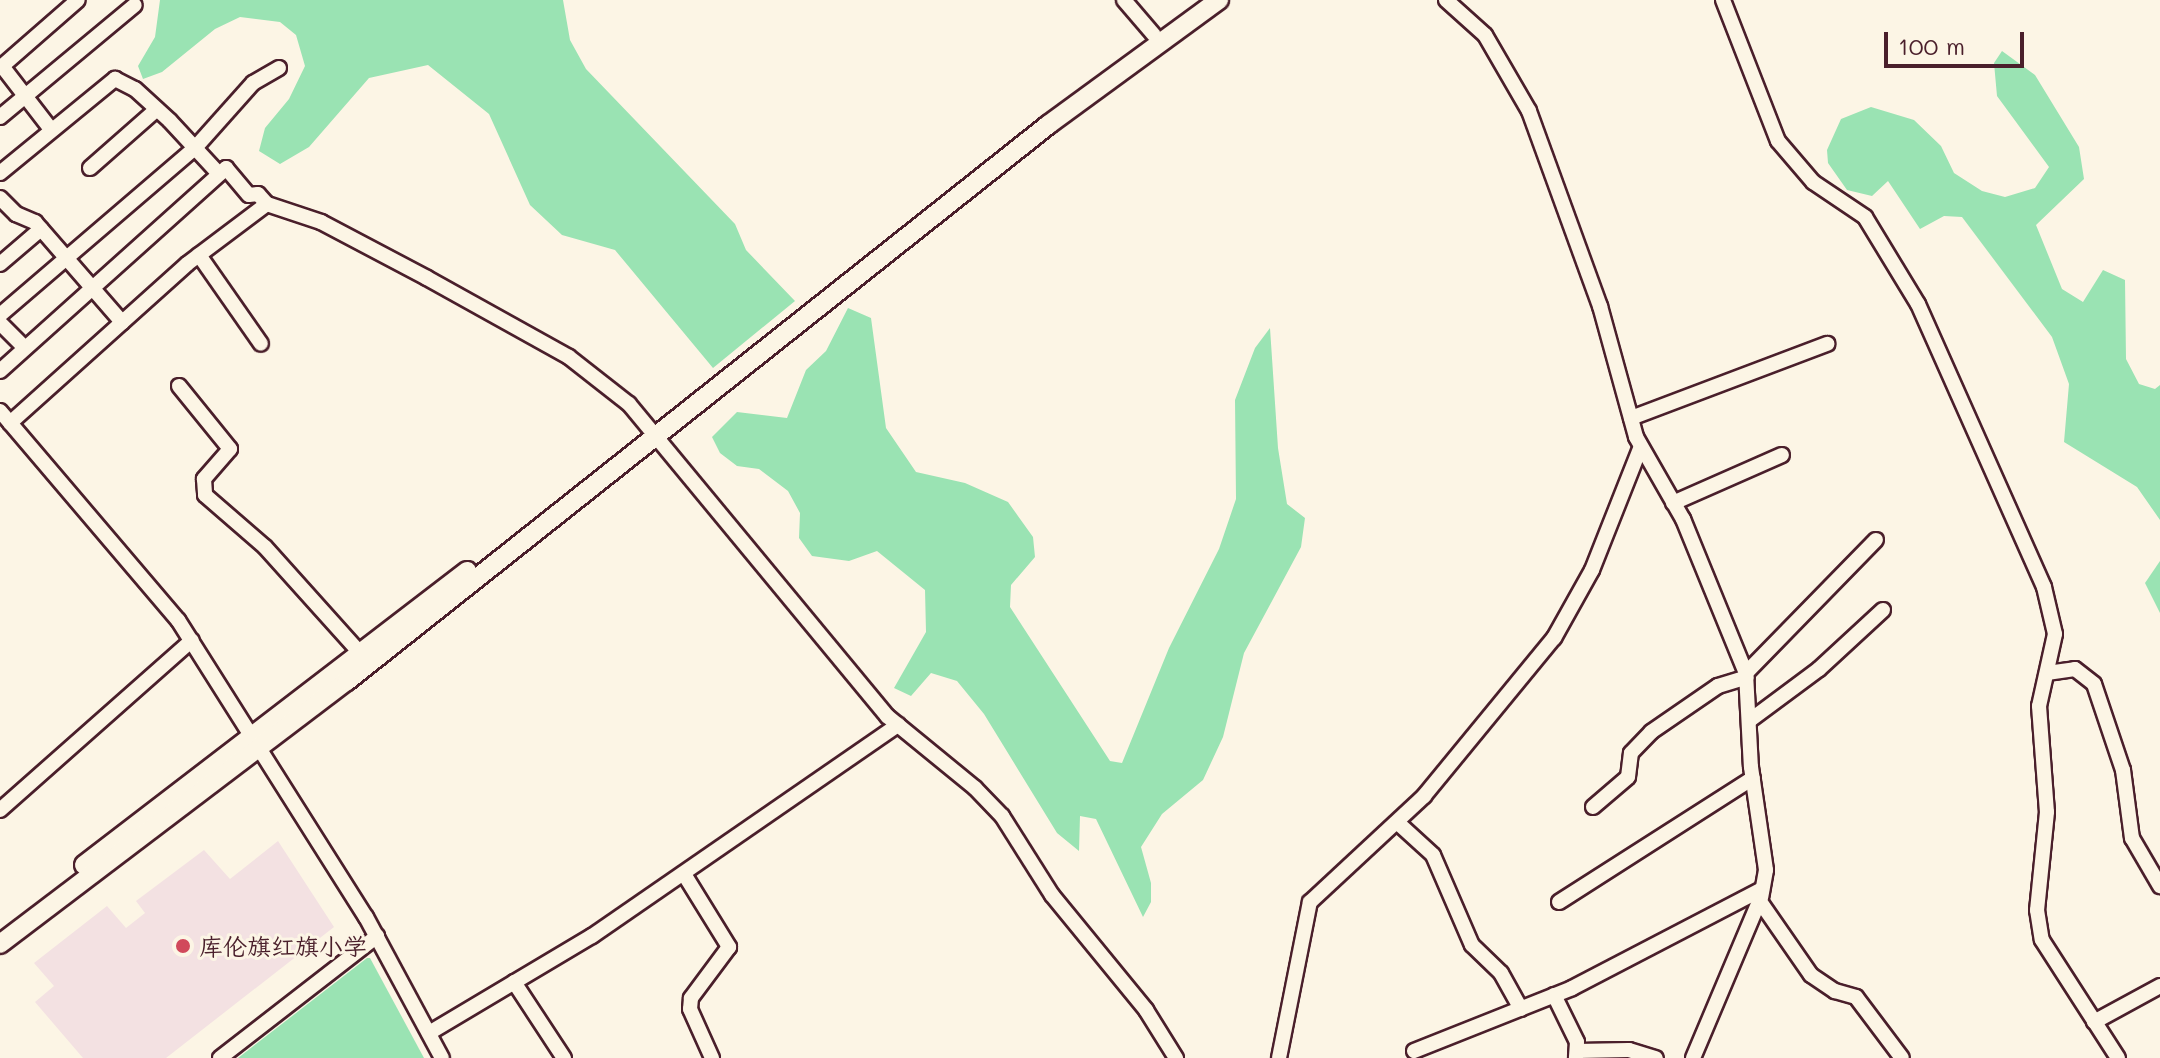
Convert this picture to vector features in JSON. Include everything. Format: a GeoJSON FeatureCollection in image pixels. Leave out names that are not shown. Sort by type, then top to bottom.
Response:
{"type":"FeatureCollection","features":[{"type":"Feature","properties":{"kind":"main road"},"geometry":{"type":"LineString","coordinates":[[0,929],[258,740],[360,653],[654,432],[1202,0]]}},
{"type":"Feature","properties":{"kind":"main road"},"geometry":{"type":"LineString","coordinates":[[0,944],[1048,125],[1219,0]]}},
{"type":"Feature","properties":{"kind":"street"},"geometry":{"type":"LineString","coordinates":[[50,128],[1,67],[78,0]]}},
{"type":"Feature","properties":{"kind":"street"},"geometry":{"type":"LineString","coordinates":[[1124,0],[1154,35]]}},
{"type":"Feature","properties":{"kind":"street"},"geometry":{"type":"LineString","coordinates":[[1446,0],[1485,35],[1529,111],[1574,227],[1640,449],[1673,503],[1746,675],[1753,778],[1766,849],[1761,895],[1693,1058]]}},
{"type":"Feature","properties":{"kind":"street"},"geometry":{"type":"LineString","coordinates":[[1723,0],[1778,141],[1813,182],[1865,217],[1935,340],[2044,587],[2055,634],[2039,706],[2047,812],[2037,910],[2042,940],[2053,964],[2081,997],[2118,1058]]}},
{"type":"Feature","properties":{"kind":"street"},"geometry":{"type":"LineString","coordinates":[[0,117],[135,5]]}},
{"type":"Feature","properties":{"kind":"street"},"geometry":{"type":"LineString","coordinates":[[0,315],[195,148],[253,83],[279,68]]}},
{"type":"Feature","properties":{"kind":"street"},"geometry":{"type":"LineString","coordinates":[[0,173],[50,128],[115,79],[157,109],[219,174]]}},
{"type":"Feature","properties":{"kind":"street"},"geometry":{"type":"LineString","coordinates":[[90,168],[157,109]]}},
{"type":"Feature","properties":{"kind":"street"},"geometry":{"type":"LineString","coordinates":[[0,371],[226,168],[249,195],[258,194],[267,204],[321,222],[569,357],[612,387],[654,432],[829,649],[898,725],[995,808],[1052,895],[1146,1010],[1176,1058]]}},
{"type":"Feature","properties":{"kind":"street"},"geometry":{"type":"LineString","coordinates":[[0,198],[41,229],[122,322]]}},
{"type":"Feature","properties":{"kind":"street"},"geometry":{"type":"LineString","coordinates":[[267,204],[199,255],[4,417],[145,576],[192,640],[258,740],[377,936],[442,1058]]}},
{"type":"Feature","properties":{"kind":"street"},"geometry":{"type":"LineString","coordinates":[[0,264],[41,229]]}},
{"type":"Feature","properties":{"kind":"street"},"geometry":{"type":"LineString","coordinates":[[199,255],[261,344]]}},
{"type":"Feature","properties":{"kind":"street"},"geometry":{"type":"LineString","coordinates":[[0,323],[25,348]]}},
{"type":"Feature","properties":{"kind":"street"},"geometry":{"type":"LineString","coordinates":[[1631,418],[1827,344]]}},
{"type":"Feature","properties":{"kind":"street"},"geometry":{"type":"LineString","coordinates":[[179,386],[230,449],[204,479],[205,495],[265,547],[360,653]]}},
{"type":"Feature","properties":{"kind":"street"},"geometry":{"type":"LineString","coordinates":[[1279,1058],[1310,902],[1398,823],[1554,638],[1592,570],[1640,449]]}},
{"type":"Feature","properties":{"kind":"street"},"geometry":{"type":"LineString","coordinates":[[1673,503],[1782,455]]}},
{"type":"Feature","properties":{"kind":"street"},"geometry":{"type":"LineString","coordinates":[[1593,807],[1628,777],[1631,753],[1651,732],[1710,691],[1746,675],[1876,540]]}},
{"type":"Feature","properties":{"kind":"street"},"geometry":{"type":"LineString","coordinates":[[1749,721],[1819,669],[1883,610]]}},
{"type":"Feature","properties":{"kind":"street"},"geometry":{"type":"LineString","coordinates":[[0,810],[192,640]]}},
{"type":"Feature","properties":{"kind":"street"},"geometry":{"type":"LineString","coordinates":[[2047,673],[2075,669],[2094,684],[2123,770],[2132,838],[2160,886]]}},
{"type":"Feature","properties":{"kind":"street"},"geometry":{"type":"LineString","coordinates":[[429,1033],[684,874],[898,725]]}},
{"type":"Feature","properties":{"kind":"street"},"geometry":{"type":"LineString","coordinates":[[1559,902],[1753,778]]}},
{"type":"Feature","properties":{"kind":"street"},"geometry":{"type":"LineString","coordinates":[[1398,823],[1433,855],[1472,945],[1501,973],[1521,1009]]}},
{"type":"Feature","properties":{"kind":"street"},"geometry":{"type":"LineString","coordinates":[[684,874],[728,938],[729,947],[711,978],[691,998],[690,1009],[712,1058]]}},
{"type":"Feature","properties":{"kind":"street"},"geometry":{"type":"LineString","coordinates":[[1414,1051],[1554,995],[1761,895]]}},
{"type":"Feature","properties":{"kind":"street"},"geometry":{"type":"LineString","coordinates":[[1761,895],[1811,975],[1835,991],[1856,997],[1902,1058]]}},
{"type":"Feature","properties":{"kind":"street"},"geometry":{"type":"LineString","coordinates":[[220,1058],[377,936]]}},
{"type":"Feature","properties":{"kind":"street"},"geometry":{"type":"LineString","coordinates":[[514,982],[564,1058]]}},
{"type":"Feature","properties":{"kind":"street"},"geometry":{"type":"LineString","coordinates":[[2094,1022],[2160,986]]}},
{"type":"Feature","properties":{"kind":"street"},"geometry":{"type":"LineString","coordinates":[[1554,995],[1576,1055],[1629,1050],[1656,1058]]}},
{"type":"Feature","properties":{"kind":"shaded area","name":"库伦旗红旗小学"},"geometry":{"type":"Polygon","coordinates":[[[278,841],[334,927],[166,1058],[83,1058],[35,1002],[54,986],[34,963],[107,906],[126,928],[145,913],[136,901],[204,850],[230,879],[278,841]]]}},
{"type":"Feature","properties":{"kind":"green space"},"geometry":{"type":"Polygon","coordinates":[[[160,0],[563,0],[570,40],[586,69],[735,224],[746,250],[795,301],[713,368],[615,250],[562,235],[530,205],[489,114],[428,65],[369,78],[309,147],[280,164],[259,151],[265,128],[289,99],[305,66],[296,35],[280,22],[240,17],[215,29],[162,72],[143,79],[138,66],[155,37],[160,0]]]}},
{"type":"Feature","properties":{"kind":"green space"},"geometry":{"type":"Polygon","coordinates":[[[2002,51],[2035,75],[2079,147],[2084,179],[2036,225],[2062,289],[2083,302],[2103,270],[2125,280],[2126,359],[2139,384],[2155,389],[2160,385],[2160,520],[2137,487],[2064,442],[2069,384],[2052,337],[1962,217],[1944,216],[1920,229],[1888,181],[1872,196],[1847,190],[1828,163],[1827,150],[1841,119],[1871,107],[1914,120],[1941,146],[1954,173],[1982,191],[2005,197],[2035,188],[2049,167],[1997,96],[1994,63],[2002,51]]]}},
{"type":"Feature","properties":{"kind":"green space"},"geometry":{"type":"Polygon","coordinates":[[[848,308],[871,318],[886,428],[916,472],[965,483],[1008,502],[1033,537],[1035,557],[1011,585],[1010,607],[1110,761],[1122,763],[1169,648],[1219,549],[1236,499],[1235,400],[1255,348],[1270,328],[1278,448],[1287,504],[1305,518],[1301,547],[1244,653],[1223,737],[1203,780],[1162,814],[1141,847],[1151,883],[1151,902],[1143,917],[1096,819],[1080,816],[1079,851],[1057,833],[984,714],[957,681],[931,673],[911,696],[894,688],[926,632],[925,590],[877,551],[849,561],[812,556],[799,538],[800,513],[788,491],[759,469],[737,466],[720,453],[712,437],[737,412],[787,418],[806,370],[826,351],[848,308]]]}},
{"type":"Feature","properties":{"kind":"green space"},"geometry":{"type":"Polygon","coordinates":[[[2160,561],[2160,613],[2145,583],[2160,561]]]}},
{"type":"Feature","properties":{"kind":"green space"},"geometry":{"type":"Polygon","coordinates":[[[367,958],[370,958],[424,1058],[238,1058],[367,958]]]}},
{"type":"Feature","properties":{"kind":"place","name":"库伦旗红旗小学"},"geometry":{"type":"Point","coordinates":[183,946]}}]}
